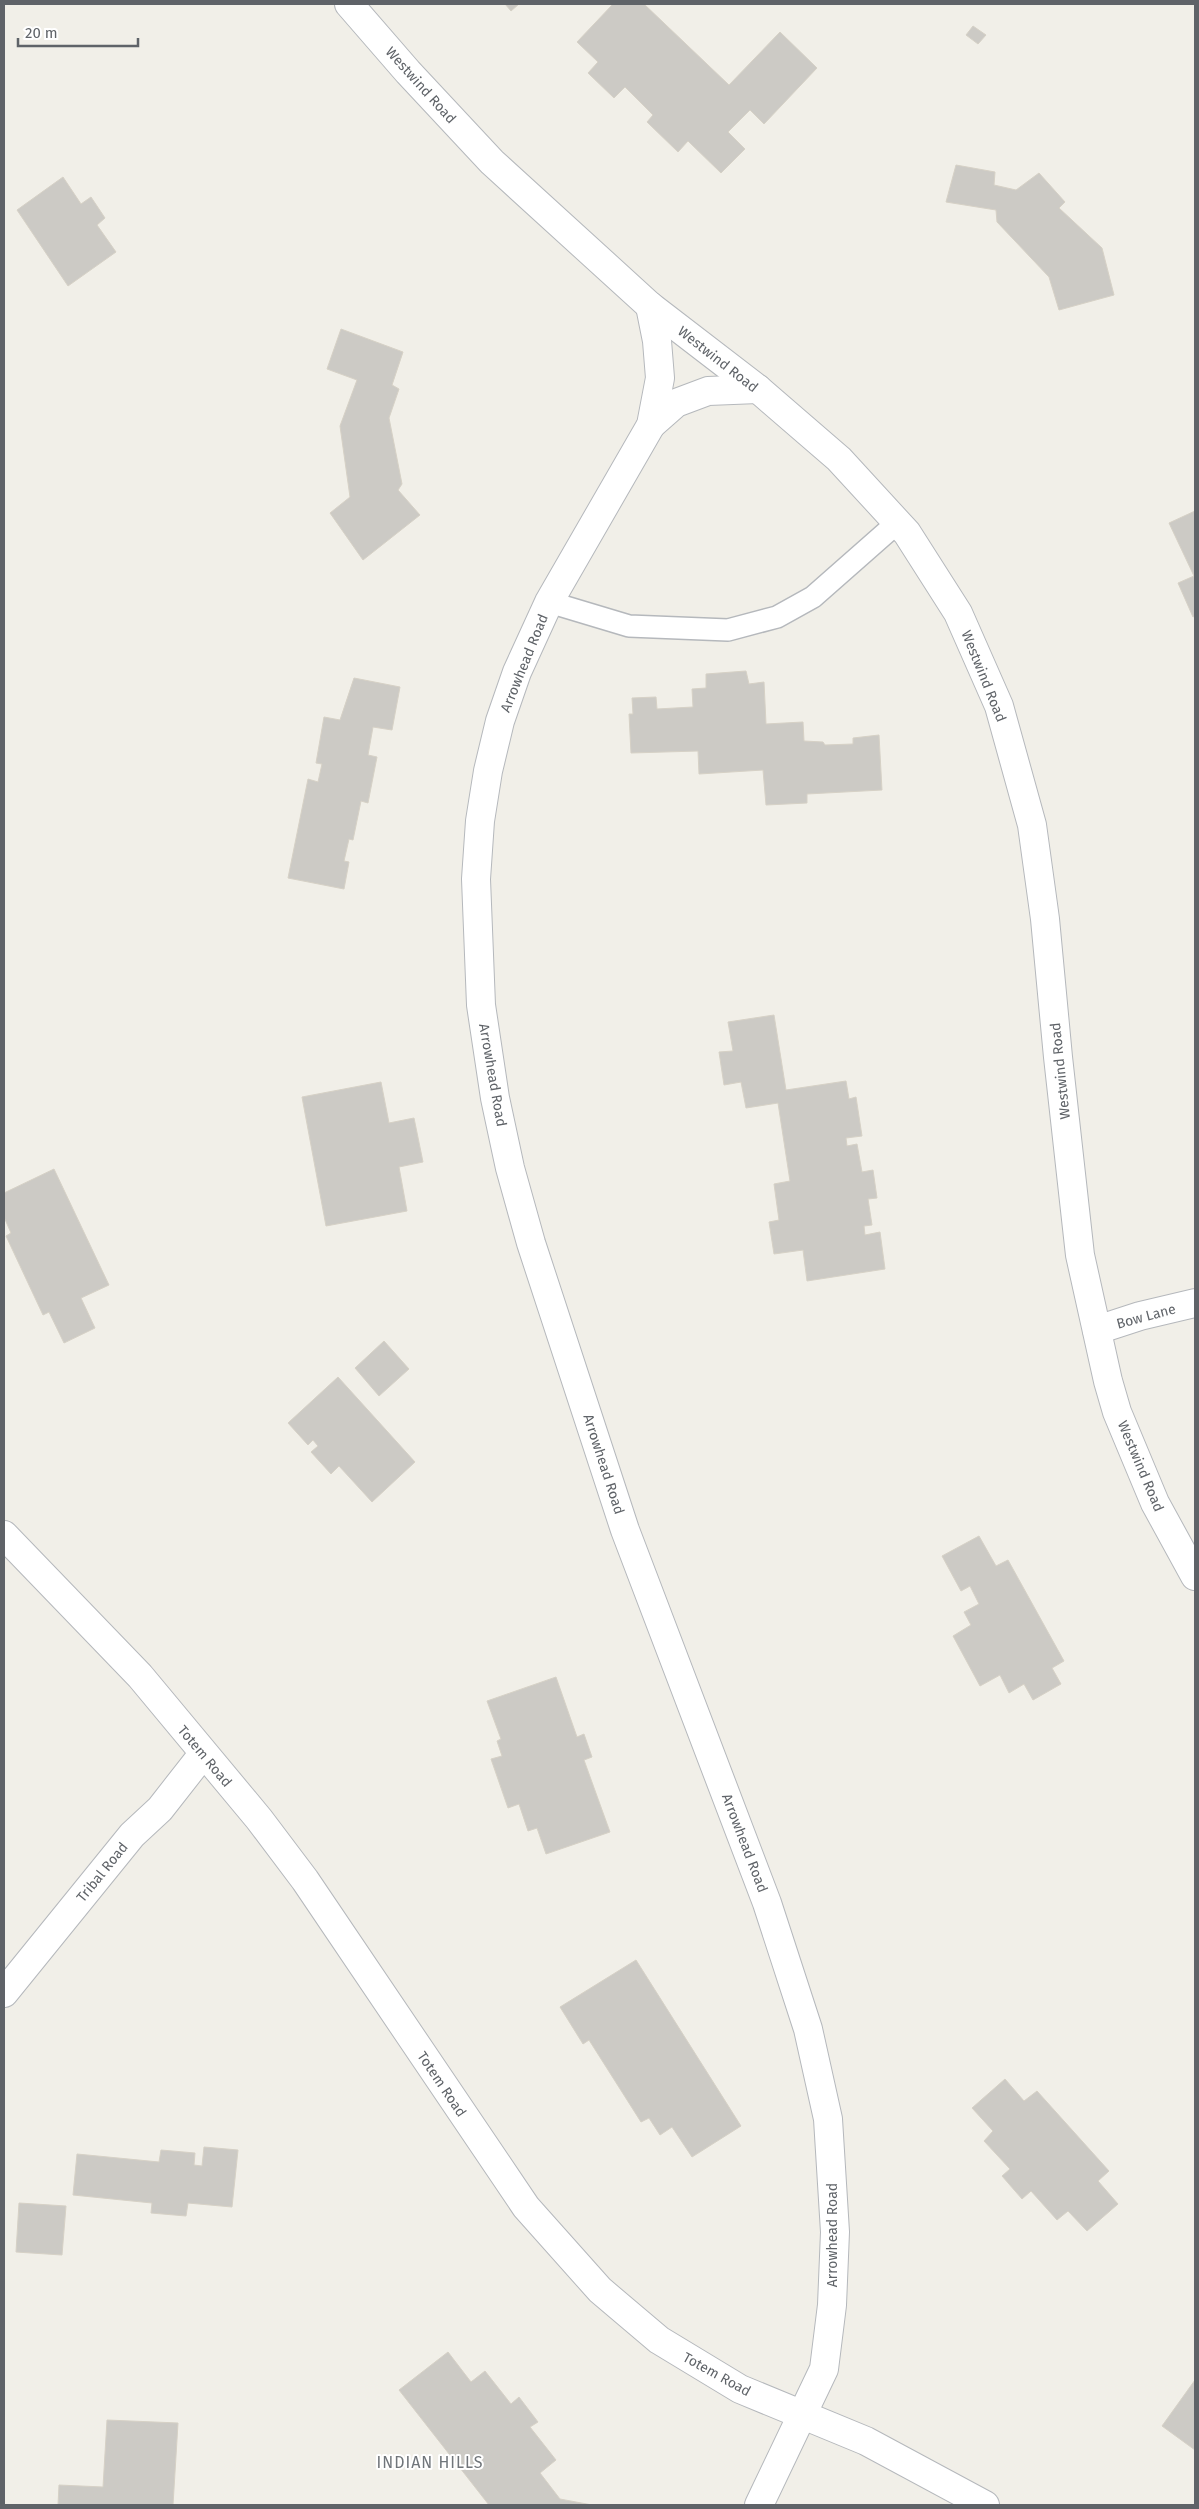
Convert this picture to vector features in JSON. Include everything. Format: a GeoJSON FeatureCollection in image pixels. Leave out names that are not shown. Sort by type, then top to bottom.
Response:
{"type":"FeatureCollection","features":[{"type":"Feature","properties":{"kind":"street","name":"Westwind Road"},"geometry":{"type":"LineString","coordinates":[[349,4],[408,72],[492,162],[650,306],[758,389],[839,459],[907,533],[958,613],[999,706],[1032,825],[1046,919],[1058,1057],[1080,1255],[1117,1412],[1155,1502],[1195,1576]]}},
{"type":"Feature","properties":{"kind":"street","name":"Arrowhead Road"},"geometry":{"type":"LineString","coordinates":[[650,306],[657,341],[660,378],[651,425]]}},
{"type":"Feature","properties":{"kind":"street","name":"Arrowhead Road"},"geometry":{"type":"LineString","coordinates":[[758,389],[708,391],[676,403],[651,425],[549,602],[517,672],[500,721],[488,771],[480,822],[476,879],[481,1005],[495,1098],[510,1168],[531,1242],[625,1530],[767,1903],[810,2038],[828,2120],[836,2232],[832,2305],[824,2369],[759,2505]]}},
{"type":"Feature","properties":{"kind":"street","name":"Bow Lane"},"geometry":{"type":"LineString","coordinates":[[1097,1330],[1195,1303]]}},
{"type":"Feature","properties":{"kind":"street","name":"Totem Road"},"geometry":{"type":"LineString","coordinates":[[4,1535],[140,1676],[259,1819],[305,1880],[526,2206],[600,2290],[659,2340],[740,2389],[866,2441],[986,2505]]}},
{"type":"Feature","properties":{"kind":"street","name":"Tribal Road"},"geometry":{"type":"LineString","coordinates":[[4,1993],[132,1835],[160,1808],[203,1754]]}},
{"type":"Feature","properties":{"kind":"lane"},"geometry":{"type":"LineString","coordinates":[[549,602],[629,626],[728,630],[777,617],[812,597],[897,523]]}},
{"type":"Feature","properties":{"kind":"building"},"geometry":{"type":"Polygon","coordinates":[[[505,4],[519,4],[511,11],[505,4]]]}},
{"type":"Feature","properties":{"kind":"building"},"geometry":{"type":"Polygon","coordinates":[[[613,4],[644,4],[729,85],[780,32],[817,68],[764,124],[750,110],[728,132],[745,149],[721,173],[688,141],[678,152],[647,122],[653,115],[625,87],[614,98],[588,73],[598,62],[577,42],[613,4]]]}},
{"type":"Feature","properties":{"kind":"building"},"geometry":{"type":"Polygon","coordinates":[[[973,26],[986,35],[978,44],[966,35],[973,26]]]}},
{"type":"Feature","properties":{"kind":"building"},"geometry":{"type":"Polygon","coordinates":[[[956,165],[995,172],[994,185],[1016,190],[1039,173],[1065,202],[1059,208],[1102,248],[1114,295],[1059,310],[1049,277],[997,222],[996,210],[946,202],[956,165]]]}},
{"type":"Feature","properties":{"kind":"building"},"geometry":{"type":"Polygon","coordinates":[[[63,177],[81,204],[91,197],[105,218],[97,225],[116,252],[68,286],[17,210],[63,177]]]}},
{"type":"Feature","properties":{"kind":"building"},"geometry":{"type":"Polygon","coordinates":[[[341,329],[403,352],[392,385],[399,389],[389,418],[402,484],[398,490],[420,515],[363,560],[330,513],[350,497],[340,426],[357,380],[327,369],[341,329]]]}},
{"type":"Feature","properties":{"kind":"building"},"geometry":{"type":"Polygon","coordinates":[[[1195,511],[1195,616],[1193,617],[1178,583],[1194,576],[1169,523],[1195,511]]]}},
{"type":"Feature","properties":{"kind":"building"},"geometry":{"type":"Polygon","coordinates":[[[746,671],[749,684],[764,682],[766,724],[803,722],[804,741],[823,742],[825,745],[853,744],[853,738],[879,735],[882,790],[807,794],[807,803],[766,805],[763,770],[699,774],[698,751],[631,753],[629,714],[633,714],[632,698],[656,697],[657,709],[693,707],[692,689],[706,688],[706,674],[746,671]]]}},
{"type":"Feature","properties":{"kind":"building"},"geometry":{"type":"Polygon","coordinates":[[[354,678],[400,687],[392,730],[373,727],[368,755],[377,757],[368,803],[361,801],[353,840],[349,839],[344,861],[349,862],[344,889],[288,878],[308,779],[318,782],[322,764],[316,763],[324,717],[340,720],[354,678]]]}},
{"type":"Feature","properties":{"kind":"building"},"geometry":{"type":"Polygon","coordinates":[[[774,1015],[786,1090],[846,1081],[849,1099],[856,1097],[862,1136],[846,1138],[847,1146],[857,1144],[862,1172],[873,1170],[877,1198],[868,1199],[872,1225],[864,1226],[865,1235],[880,1232],[885,1269],[807,1281],[803,1250],[774,1254],[769,1222],[779,1220],[774,1184],[790,1181],[778,1103],[746,1108],[741,1082],[724,1085],[719,1052],[733,1051],[728,1022],[774,1015]]]}},
{"type":"Feature","properties":{"kind":"building"},"geometry":{"type":"Polygon","coordinates":[[[381,1082],[389,1123],[414,1118],[423,1162],[399,1167],[407,1211],[326,1226],[302,1097],[381,1082]]]}},
{"type":"Feature","properties":{"kind":"building"},"geometry":{"type":"Polygon","coordinates":[[[54,1169],[109,1285],[81,1298],[95,1328],[64,1343],[49,1312],[43,1315],[6,1236],[11,1233],[4,1217],[4,1193],[54,1169]]]}},
{"type":"Feature","properties":{"kind":"building"},"geometry":{"type":"Polygon","coordinates":[[[384,1341],[409,1369],[379,1396],[355,1368],[384,1341]]]}},
{"type":"Feature","properties":{"kind":"building"},"geometry":{"type":"Polygon","coordinates":[[[338,1377],[415,1462],[372,1502],[339,1466],[331,1474],[311,1452],[318,1446],[313,1440],[308,1445],[288,1423],[338,1377]]]}},
{"type":"Feature","properties":{"kind":"building"},"geometry":{"type":"Polygon","coordinates":[[[979,1536],[996,1566],[1008,1560],[1064,1661],[1052,1668],[1061,1684],[1033,1700],[1024,1684],[1009,1693],[1000,1675],[980,1686],[953,1636],[971,1625],[964,1612],[979,1604],[970,1586],[961,1591],[942,1556],[979,1536]]]}},
{"type":"Feature","properties":{"kind":"building"},"geometry":{"type":"Polygon","coordinates":[[[556,1677],[577,1737],[584,1734],[592,1757],[584,1760],[610,1832],[546,1854],[537,1828],[528,1831],[519,1804],[508,1808],[491,1759],[502,1756],[497,1741],[501,1739],[487,1701],[556,1677]]]}},
{"type":"Feature","properties":{"kind":"building"},"geometry":{"type":"Polygon","coordinates":[[[636,1960],[741,2126],[692,2157],[672,2127],[660,2135],[649,2118],[641,2122],[589,2040],[583,2044],[560,2007],[636,1960]]]}},
{"type":"Feature","properties":{"kind":"building"},"geometry":{"type":"Polygon","coordinates":[[[1005,2079],[1024,2101],[1037,2091],[1109,2171],[1098,2181],[1118,2204],[1087,2231],[1068,2211],[1057,2220],[1031,2191],[1022,2199],[1002,2176],[1010,2169],[984,2141],[993,2131],[972,2108],[1005,2079]]]}},
{"type":"Feature","properties":{"kind":"building"},"geometry":{"type":"Polygon","coordinates":[[[204,2147],[238,2150],[232,2207],[188,2203],[186,2216],[151,2213],[152,2203],[73,2195],[77,2154],[159,2162],[161,2150],[195,2153],[194,2165],[202,2166],[204,2147]]]}},
{"type":"Feature","properties":{"kind":"building"},"geometry":{"type":"Polygon","coordinates":[[[19,2203],[66,2206],[62,2255],[16,2252],[19,2203]]]}},
{"type":"Feature","properties":{"kind":"building"},"geometry":{"type":"Polygon","coordinates":[[[448,2352],[471,2382],[485,2371],[511,2404],[519,2397],[538,2422],[530,2427],[556,2460],[540,2473],[560,2499],[592,2505],[489,2505],[399,2390],[448,2352]]]}},
{"type":"Feature","properties":{"kind":"building"},"geometry":{"type":"Polygon","coordinates":[[[1195,2380],[1195,2450],[1162,2426],[1195,2380]]]}},
{"type":"Feature","properties":{"kind":"building"},"geometry":{"type":"Polygon","coordinates":[[[107,2420],[178,2423],[173,2505],[58,2505],[59,2485],[103,2487],[107,2420]]]}},
{"type":"Feature","properties":{"kind":"district","name":"INDIAN HILLS"},"geometry":{"type":"Point","coordinates":[430,2462]}}]}
